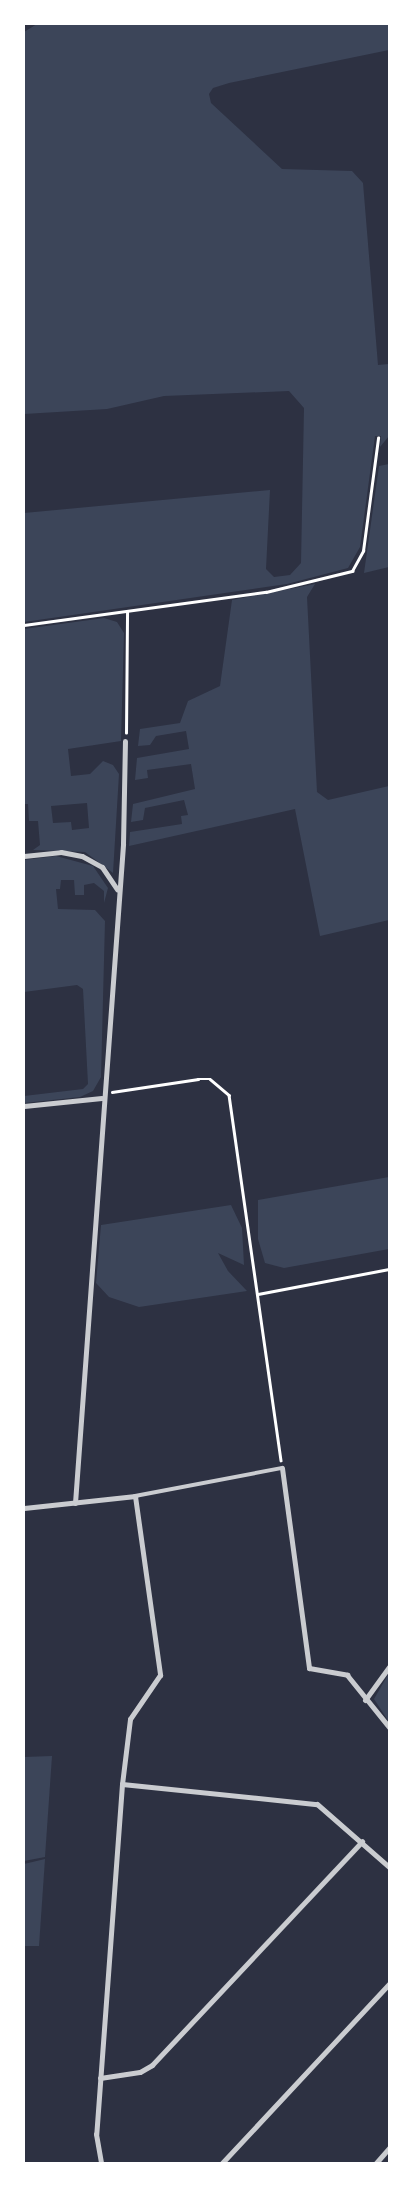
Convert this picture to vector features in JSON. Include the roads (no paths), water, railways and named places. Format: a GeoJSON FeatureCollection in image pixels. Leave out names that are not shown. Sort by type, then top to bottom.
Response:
{"type":"FeatureCollection","features":[{"type":"Feature","properties":{"kind":"street"},"geometry":{"type":"LineString","coordinates":[[75,1503],[118,893],[126,741]]}},
{"type":"Feature","properties":{"kind":"street"},"geometry":{"type":"LineString","coordinates":[[24,856],[61,852],[82,856],[102,867],[118,893]]}},
{"type":"Feature","properties":{"kind":"street"},"geometry":{"type":"LineString","coordinates":[[24,1106],[103,1096]]}},
{"type":"Feature","properties":{"kind":"street"},"geometry":{"type":"LineString","coordinates":[[282,1468],[309,1668],[347,1675],[365,1700],[389,1727]]}},
{"type":"Feature","properties":{"kind":"street"},"geometry":{"type":"LineString","coordinates":[[24,1508],[136,1496],[160,1675],[130,1719],[122,1784],[96,2145],[101,2163]]}},
{"type":"Feature","properties":{"kind":"street"},"geometry":{"type":"LineString","coordinates":[[365,1700],[389,1666]]}},
{"type":"Feature","properties":{"kind":"street"},"geometry":{"type":"LineString","coordinates":[[122,1784],[317,1804],[362,1841],[389,1867]]}},
{"type":"Feature","properties":{"kind":"street"},"geometry":{"type":"LineString","coordinates":[[100,2078],[140,2072],[152,2065],[362,1841]]}},
{"type":"Feature","properties":{"kind":"street"},"geometry":{"type":"LineString","coordinates":[[222,2163],[389,1984]]}},
{"type":"Feature","properties":{"kind":"street"},"geometry":{"type":"LineString","coordinates":[[376,2163],[389,2148]]}},
{"type":"Feature","properties":{"kind":"lane"},"geometry":{"type":"LineString","coordinates":[[136,1496],[282,1468]]}}]}
